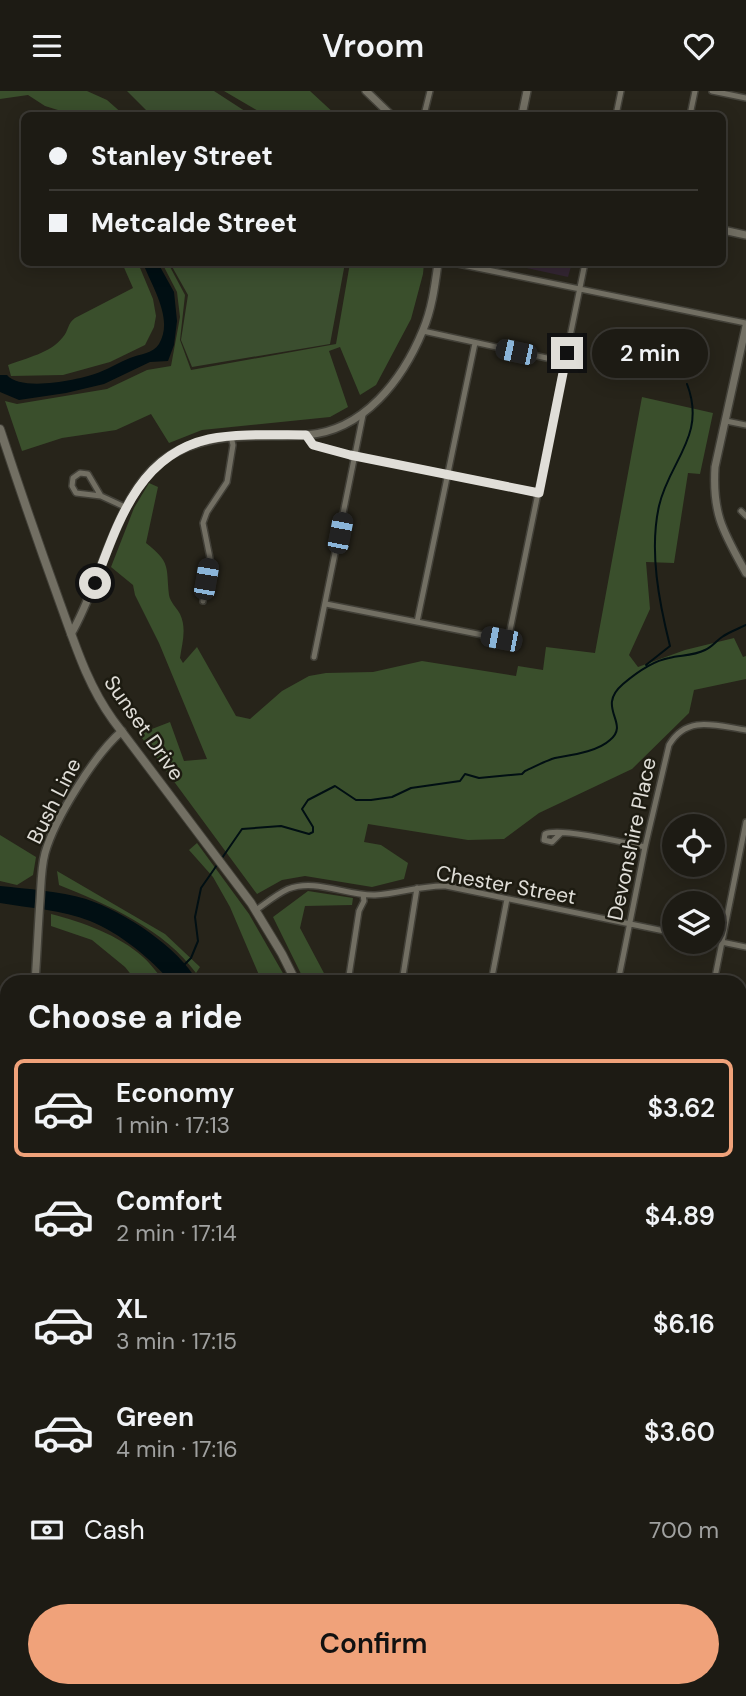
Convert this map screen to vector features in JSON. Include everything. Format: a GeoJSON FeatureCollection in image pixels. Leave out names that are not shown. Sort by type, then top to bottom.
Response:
{"type":"FeatureCollection","features":[{"type":"Feature","properties":{"kind":"main road","name":"Sunset Drive"},"geometry":{"type":"LineString","coordinates":[[0,429],[93,691],[256,910],[292,975]]}},
{"type":"Feature","properties":{"kind":"street"},"geometry":{"type":"LineString","coordinates":[[366,91],[388,112]]}},
{"type":"Feature","properties":{"kind":"street"},"geometry":{"type":"LineString","coordinates":[[425,112],[430,91]]}},
{"type":"Feature","properties":{"kind":"street"},"geometry":{"type":"LineString","coordinates":[[523,112],[527,91]]}},
{"type":"Feature","properties":{"kind":"street"},"geometry":{"type":"LineString","coordinates":[[616,112],[621,91]]}},
{"type":"Feature","properties":{"kind":"street"},"geometry":{"type":"LineString","coordinates":[[691,112],[695,91]]}},
{"type":"Feature","properties":{"kind":"street"},"geometry":{"type":"LineString","coordinates":[[712,91],[746,98]]}},
{"type":"Feature","properties":{"kind":"street"},"geometry":{"type":"LineString","coordinates":[[726,231],[746,235]]}},
{"type":"Feature","properties":{"kind":"street"},"geometry":{"type":"LineString","coordinates":[[71,634],[87,605],[127,509],[143,479],[171,455],[194,443],[231,437],[306,435],[336,427],[363,415],[396,377],[423,331],[433,297],[438,266]]}},
{"type":"Feature","properties":{"kind":"street"},"geometry":{"type":"LineString","coordinates":[[467,266],[746,325],[715,467],[714,496],[720,523],[742,558],[746,573]]}},
{"type":"Feature","properties":{"kind":"street"},"geometry":{"type":"LineString","coordinates":[[326,604],[508,640],[585,266]]}},
{"type":"Feature","properties":{"kind":"street"},"geometry":{"type":"LineString","coordinates":[[423,331],[565,362]]}},
{"type":"Feature","properties":{"kind":"street"},"geometry":{"type":"LineString","coordinates":[[417,622],[474,343]]}},
{"type":"Feature","properties":{"kind":"street"},"geometry":{"type":"LineString","coordinates":[[314,657],[363,415]]}},
{"type":"Feature","properties":{"kind":"street"},"geometry":{"type":"LineString","coordinates":[[726,421],[746,425]]}},
{"type":"Feature","properties":{"kind":"street"},"geometry":{"type":"LineString","coordinates":[[306,435],[313,445],[356,456],[539,493]]}},
{"type":"Feature","properties":{"kind":"street"},"geometry":{"type":"LineString","coordinates":[[203,601],[210,558],[203,523],[206,512],[227,482],[233,445],[231,437]]}},
{"type":"Feature","properties":{"kind":"street"},"geometry":{"type":"LineString","coordinates":[[101,496],[88,474],[80,473],[73,478],[72,486],[76,493],[101,496],[127,509]]}},
{"type":"Feature","properties":{"kind":"street","name":"Devonshire Place"},"geometry":{"type":"LineString","coordinates":[[619,975],[645,847],[666,756],[673,739],[694,724],[746,730]]}},
{"type":"Feature","properties":{"kind":"street","name":"Bush Line"},"geometry":{"type":"LineString","coordinates":[[35,975],[42,872],[47,847],[96,759],[122,731]]}},
{"type":"Feature","properties":{"kind":"street"},"geometry":{"type":"LineString","coordinates":[[725,927],[746,822]]}},
{"type":"Feature","properties":{"kind":"street"},"geometry":{"type":"LineString","coordinates":[[560,834],[574,833],[645,847]]}},
{"type":"Feature","properties":{"kind":"street","name":"Chester Street"},"geometry":{"type":"LineString","coordinates":[[256,910],[287,890],[299,886],[317,886],[363,895],[446,886],[662,931]]}},
{"type":"Feature","properties":{"kind":"street"},"geometry":{"type":"LineString","coordinates":[[403,975],[417,888]]}},
{"type":"Feature","properties":{"kind":"street"},"geometry":{"type":"LineString","coordinates":[[349,975],[363,895]]}},
{"type":"Feature","properties":{"kind":"street"},"geometry":{"type":"LineString","coordinates":[[492,975],[508,899]]}},
{"type":"Feature","properties":{"kind":"street"},"geometry":{"type":"LineString","coordinates":[[725,943],[746,947]]}},
{"type":"Feature","properties":{"kind":"street"},"geometry":{"type":"LineString","coordinates":[[715,975],[719,954]]}},
{"type":"Feature","properties":{"kind":"shaded area"},"geometry":{"type":"Polygon","coordinates":[[[144,266],[160,266],[174,292],[177,321],[174,345],[168,361],[150,362],[104,384],[66,393],[19,400],[0,392],[0,375],[7,375],[25,383],[65,381],[100,372],[150,352],[159,344],[163,334],[163,314],[144,266]]]}},
{"type":"Feature","properties":{"kind":"shaded area"},"geometry":{"type":"Polygon","coordinates":[[[518,266],[571,266],[568,277],[518,266]]]}},
{"type":"Feature","properties":{"kind":"shaded area"},"geometry":{"type":"Polygon","coordinates":[[[0,886],[86,899],[149,932],[178,956],[193,975],[164,975],[134,947],[90,921],[57,912],[0,903],[0,886]]]}},
{"type":"Feature","properties":{"kind":"green space"},"geometry":{"type":"Polygon","coordinates":[[[0,91],[87,91],[107,100],[121,112],[64,112],[45,106],[28,95],[0,99],[0,91]]]}},
{"type":"Feature","properties":{"kind":"green space"},"geometry":{"type":"Polygon","coordinates":[[[127,91],[214,91],[246,112],[148,112],[127,91]]]}},
{"type":"Feature","properties":{"kind":"green space"},"geometry":{"type":"Polygon","coordinates":[[[224,91],[310,91],[333,112],[260,112],[224,91]]]}},
{"type":"Feature","properties":{"kind":"green space"},"geometry":{"type":"Polygon","coordinates":[[[123,266],[139,266],[153,299],[156,316],[145,345],[110,362],[63,375],[11,376],[8,365],[52,347],[63,337],[75,318],[133,288],[123,266]]]}},
{"type":"Feature","properties":{"kind":"green space"},"geometry":{"type":"Polygon","coordinates":[[[164,266],[170,266],[185,295],[180,340],[191,370],[336,344],[349,266],[424,266],[411,319],[376,385],[360,395],[340,347],[329,351],[348,407],[330,417],[202,430],[169,443],[151,414],[116,430],[62,438],[22,451],[5,401],[17,404],[107,389],[147,370],[171,366],[180,317],[177,292],[164,266]]]}},
{"type":"Feature","properties":{"kind":"green space"},"geometry":{"type":"Polygon","coordinates":[[[172,266],[344,266],[330,344],[192,367],[181,340],[188,295],[172,266]]]}},
{"type":"Feature","properties":{"kind":"green space"},"geometry":{"type":"Polygon","coordinates":[[[642,397],[713,413],[700,474],[688,473],[674,563],[646,562],[650,609],[629,655],[638,667],[685,650],[734,638],[743,657],[746,656],[746,679],[694,690],[689,713],[632,769],[539,813],[504,839],[468,840],[368,824],[364,842],[381,845],[408,863],[404,879],[372,887],[305,876],[282,880],[257,894],[139,734],[170,722],[184,761],[207,759],[133,585],[111,567],[134,508],[149,483],[158,487],[146,543],[160,555],[166,566],[170,598],[182,620],[180,658],[183,663],[197,647],[236,716],[250,719],[282,691],[309,676],[326,673],[373,672],[422,661],[516,676],[518,666],[543,670],[546,647],[595,653],[642,397]]]}},
{"type":"Feature","properties":{"kind":"green space"},"geometry":{"type":"Polygon","coordinates":[[[0,835],[36,857],[33,875],[17,885],[0,881],[0,835]]]}},
{"type":"Feature","properties":{"kind":"green space"},"geometry":{"type":"Polygon","coordinates":[[[197,843],[249,914],[284,975],[259,975],[230,907],[213,877],[189,850],[197,843]]]}},
{"type":"Feature","properties":{"kind":"green space"},"geometry":{"type":"Polygon","coordinates":[[[57,871],[165,934],[200,967],[196,973],[152,931],[115,910],[59,885],[57,871]]]}},
{"type":"Feature","properties":{"kind":"green space"},"geometry":{"type":"Polygon","coordinates":[[[308,891],[353,898],[352,905],[305,906],[300,928],[325,975],[302,975],[273,917],[308,891]]]}},
{"type":"Feature","properties":{"kind":"green space"},"geometry":{"type":"Polygon","coordinates":[[[51,914],[112,936],[133,949],[159,975],[131,975],[92,940],[51,926],[51,914]]]}},
{"type":"Feature","properties":{"kind":"waterway"},"geometry":{"type":"LineString","coordinates":[[646,665],[670,646],[659,594],[655,558],[656,523],[664,490],[690,434],[692,402],[687,384]]}},
{"type":"Feature","properties":{"kind":"waterway"},"geometry":{"type":"LineString","coordinates":[[222,858],[242,829],[281,826],[309,834],[313,832],[313,827],[302,809],[308,800],[335,786],[356,800],[392,797],[411,788],[460,781],[465,774],[479,778],[522,774],[551,759],[605,744],[615,734],[617,727],[612,700],[623,684],[656,662],[705,650],[725,635],[746,625]]}},
{"type":"Feature","properties":{"kind":"waterway"},"geometry":{"type":"LineString","coordinates":[[184,965],[191,958],[198,941],[195,917],[201,888],[217,865]]}},
{"type":"Feature","properties":{"kind":"route"},"geometry":{"type":"LineString","coordinates":[[95,583],[143,479],[160,463],[183,448],[212,439],[306,435],[313,445],[350,455],[539,493],[567,353]]}}]}
